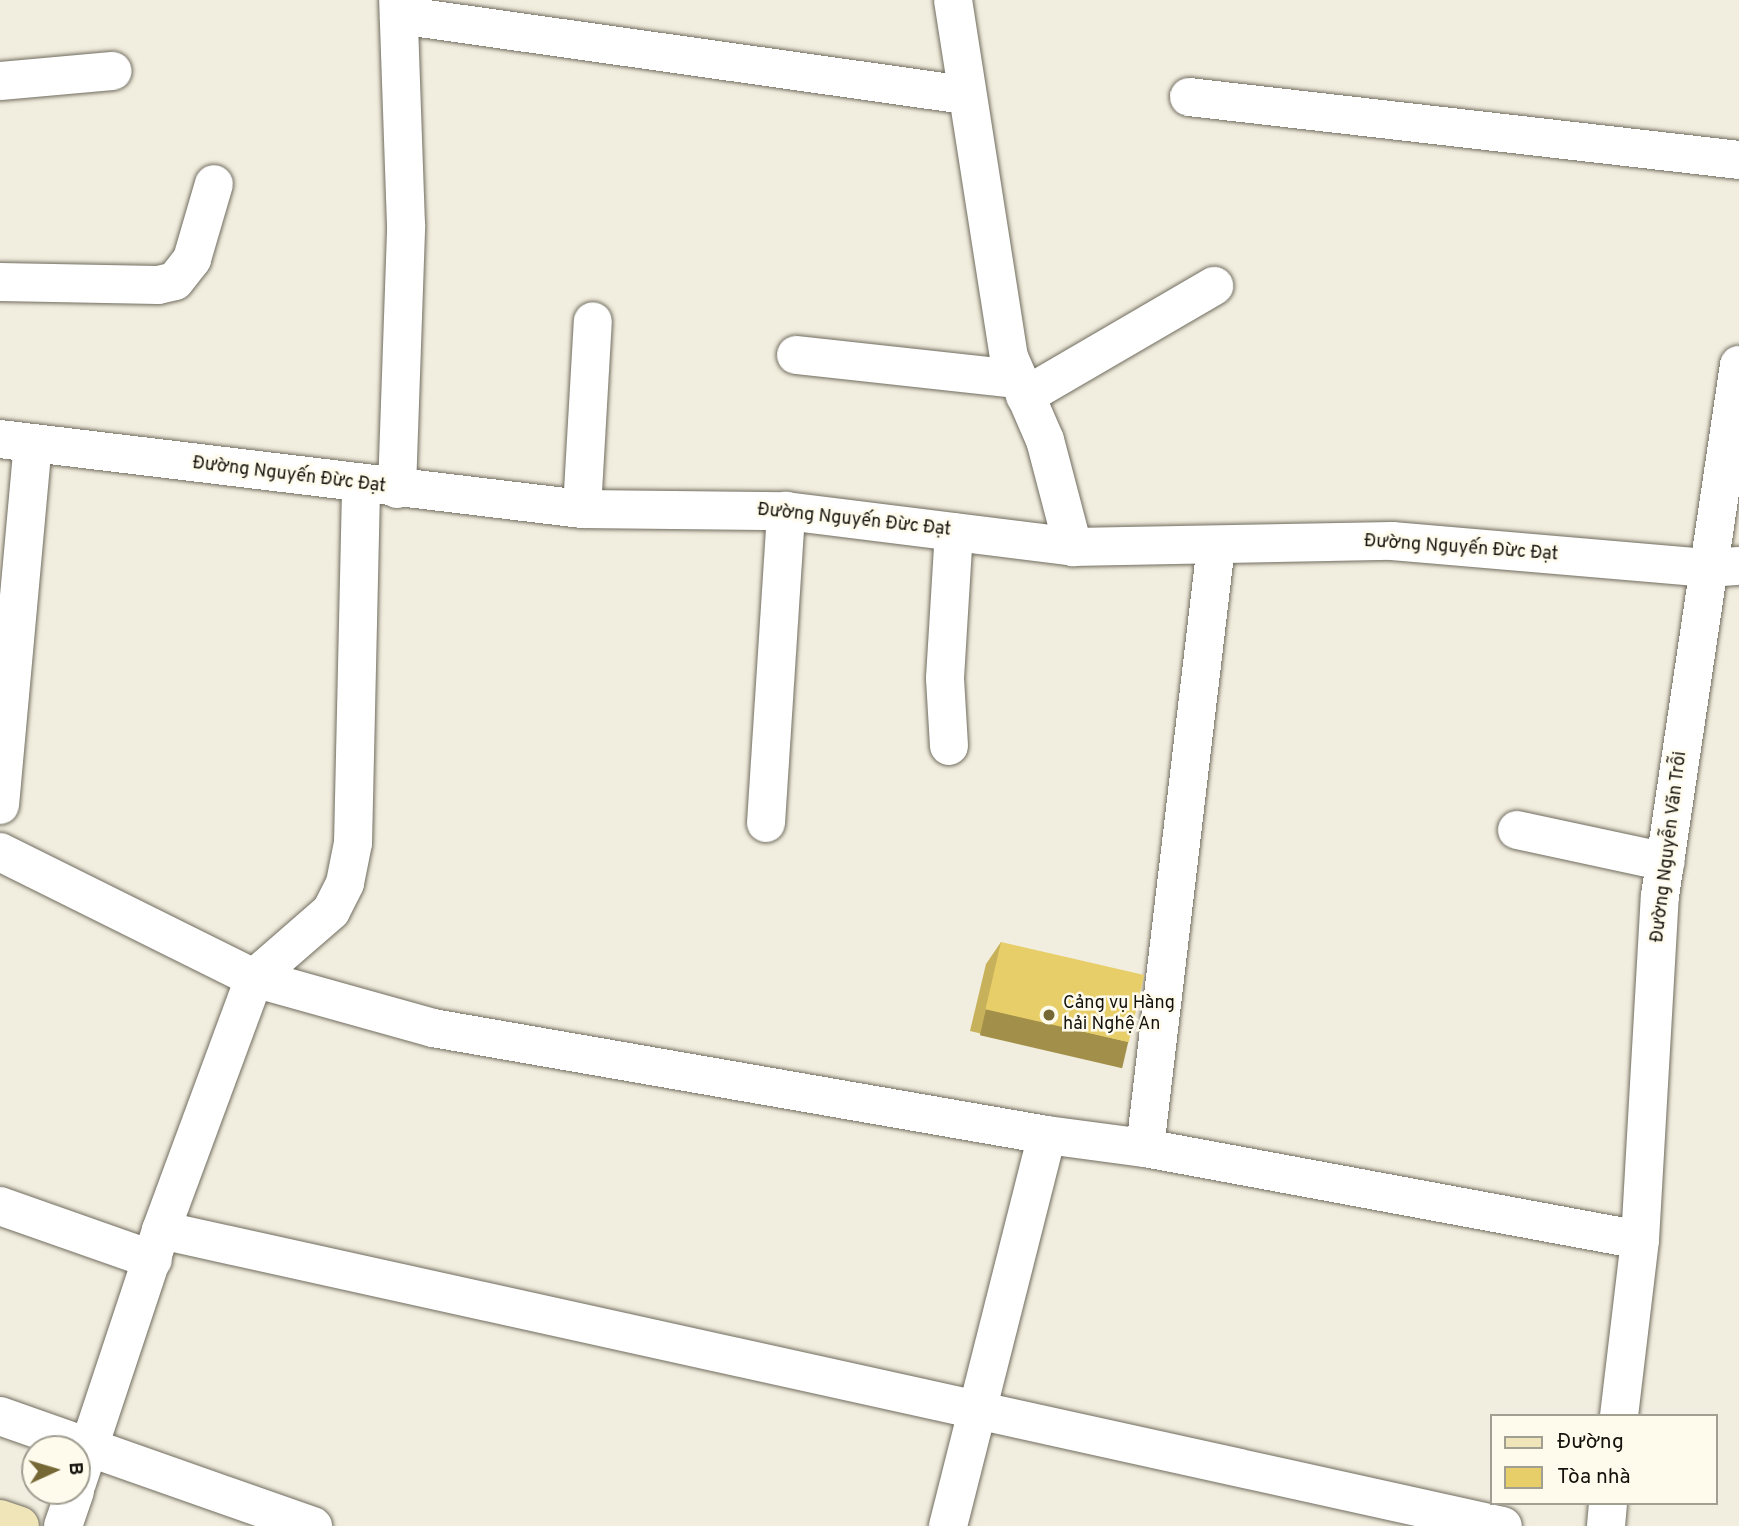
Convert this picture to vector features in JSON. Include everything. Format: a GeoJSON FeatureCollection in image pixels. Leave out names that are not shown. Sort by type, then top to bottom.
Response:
{"type":"FeatureCollection","features":[{"type":"Feature","properties":{"kind":"main road"},"geometry":{"type":"LineString","coordinates":[[0,1519],[20,1526]]}},
{"type":"Feature","properties":{"kind":"street"},"geometry":{"type":"LineString","coordinates":[[953,0],[965,95],[1009,357],[1045,440],[1073,547]]}},
{"type":"Feature","properties":{"kind":"street"},"geometry":{"type":"LineString","coordinates":[[91,1439],[157,1245],[254,978],[331,911],[351,861],[379,487],[406,225],[398,7],[965,95]]}},
{"type":"Feature","properties":{"kind":"street"},"geometry":{"type":"LineString","coordinates":[[0,81],[113,71]]}},
{"type":"Feature","properties":{"kind":"street"},"geometry":{"type":"LineString","coordinates":[[1189,97],[1739,160]]}},
{"type":"Feature","properties":{"kind":"street"},"geometry":{"type":"LineString","coordinates":[[0,282],[158,285],[175,281],[192,259],[214,184]]}},
{"type":"Feature","properties":{"kind":"street"},"geometry":{"type":"LineString","coordinates":[[796,355],[1021,387],[1213,286]]}},
{"type":"Feature","properties":{"kind":"street"},"geometry":{"type":"LineString","coordinates":[[582,509],[593,321]]}},
{"type":"Feature","properties":{"kind":"street","name":"Đường Nguyễn Văn Trỗi"},"geometry":{"type":"LineString","coordinates":[[1619,1414],[1640,1240],[1666,862],[1724,567],[1739,365]]}},
{"type":"Feature","properties":{"kind":"street"},"geometry":{"type":"LineString","coordinates":[[0,805],[17,442]]}},
{"type":"Feature","properties":{"kind":"street","name":"Đường Nguyến Đừc Đạt"},"geometry":{"type":"LineString","coordinates":[[17,442],[582,509],[786,511],[1073,547],[1392,541],[1724,567]]}},
{"type":"Feature","properties":{"kind":"street"},"geometry":{"type":"LineString","coordinates":[[766,822],[786,511]]}},
{"type":"Feature","properties":{"kind":"street"},"geometry":{"type":"LineString","coordinates":[[949,746],[944,678],[954,531]]}},
{"type":"Feature","properties":{"kind":"street"},"geometry":{"type":"LineString","coordinates":[[1145,1148],[1216,545]]}},
{"type":"Feature","properties":{"kind":"street"},"geometry":{"type":"LineString","coordinates":[[1517,830],[1666,862]]}},
{"type":"Feature","properties":{"kind":"street"},"geometry":{"type":"LineString","coordinates":[[0,852],[254,978],[433,1028],[1047,1135],[1145,1148],[1640,1240]]}},
{"type":"Feature","properties":{"kind":"street"},"geometry":{"type":"LineString","coordinates":[[948,1526],[974,1411],[1047,1135]]}},
{"type":"Feature","properties":{"kind":"street"},"geometry":{"type":"LineString","coordinates":[[0,1206],[157,1245],[974,1411],[1503,1526]]}},
{"type":"Feature","properties":{"kind":"street"},"geometry":{"type":"LineString","coordinates":[[0,1416],[31,1435]]}},
{"type":"Feature","properties":{"kind":"street"},"geometry":{"type":"LineString","coordinates":[[91,1468],[313,1526]]}},
{"type":"Feature","properties":{"kind":"street"},"geometry":{"type":"LineString","coordinates":[[63,1526],[70,1505]]}},
{"type":"Feature","properties":{"kind":"street"},"geometry":{"type":"LineString","coordinates":[[1606,1526],[1608,1505]]}},
{"type":"Feature","properties":{"kind":"building"},"geometry":{"type":"Polygon","coordinates":[[[1001,942],[1144,975],[1129,1042],[985,1009],[1001,942]]]}},
{"type":"Feature","properties":{"kind":"place","name":"Cảng vụ Hàng hải Nghệ An"},"geometry":{"type":"Point","coordinates":[1049,1015]}}]}
